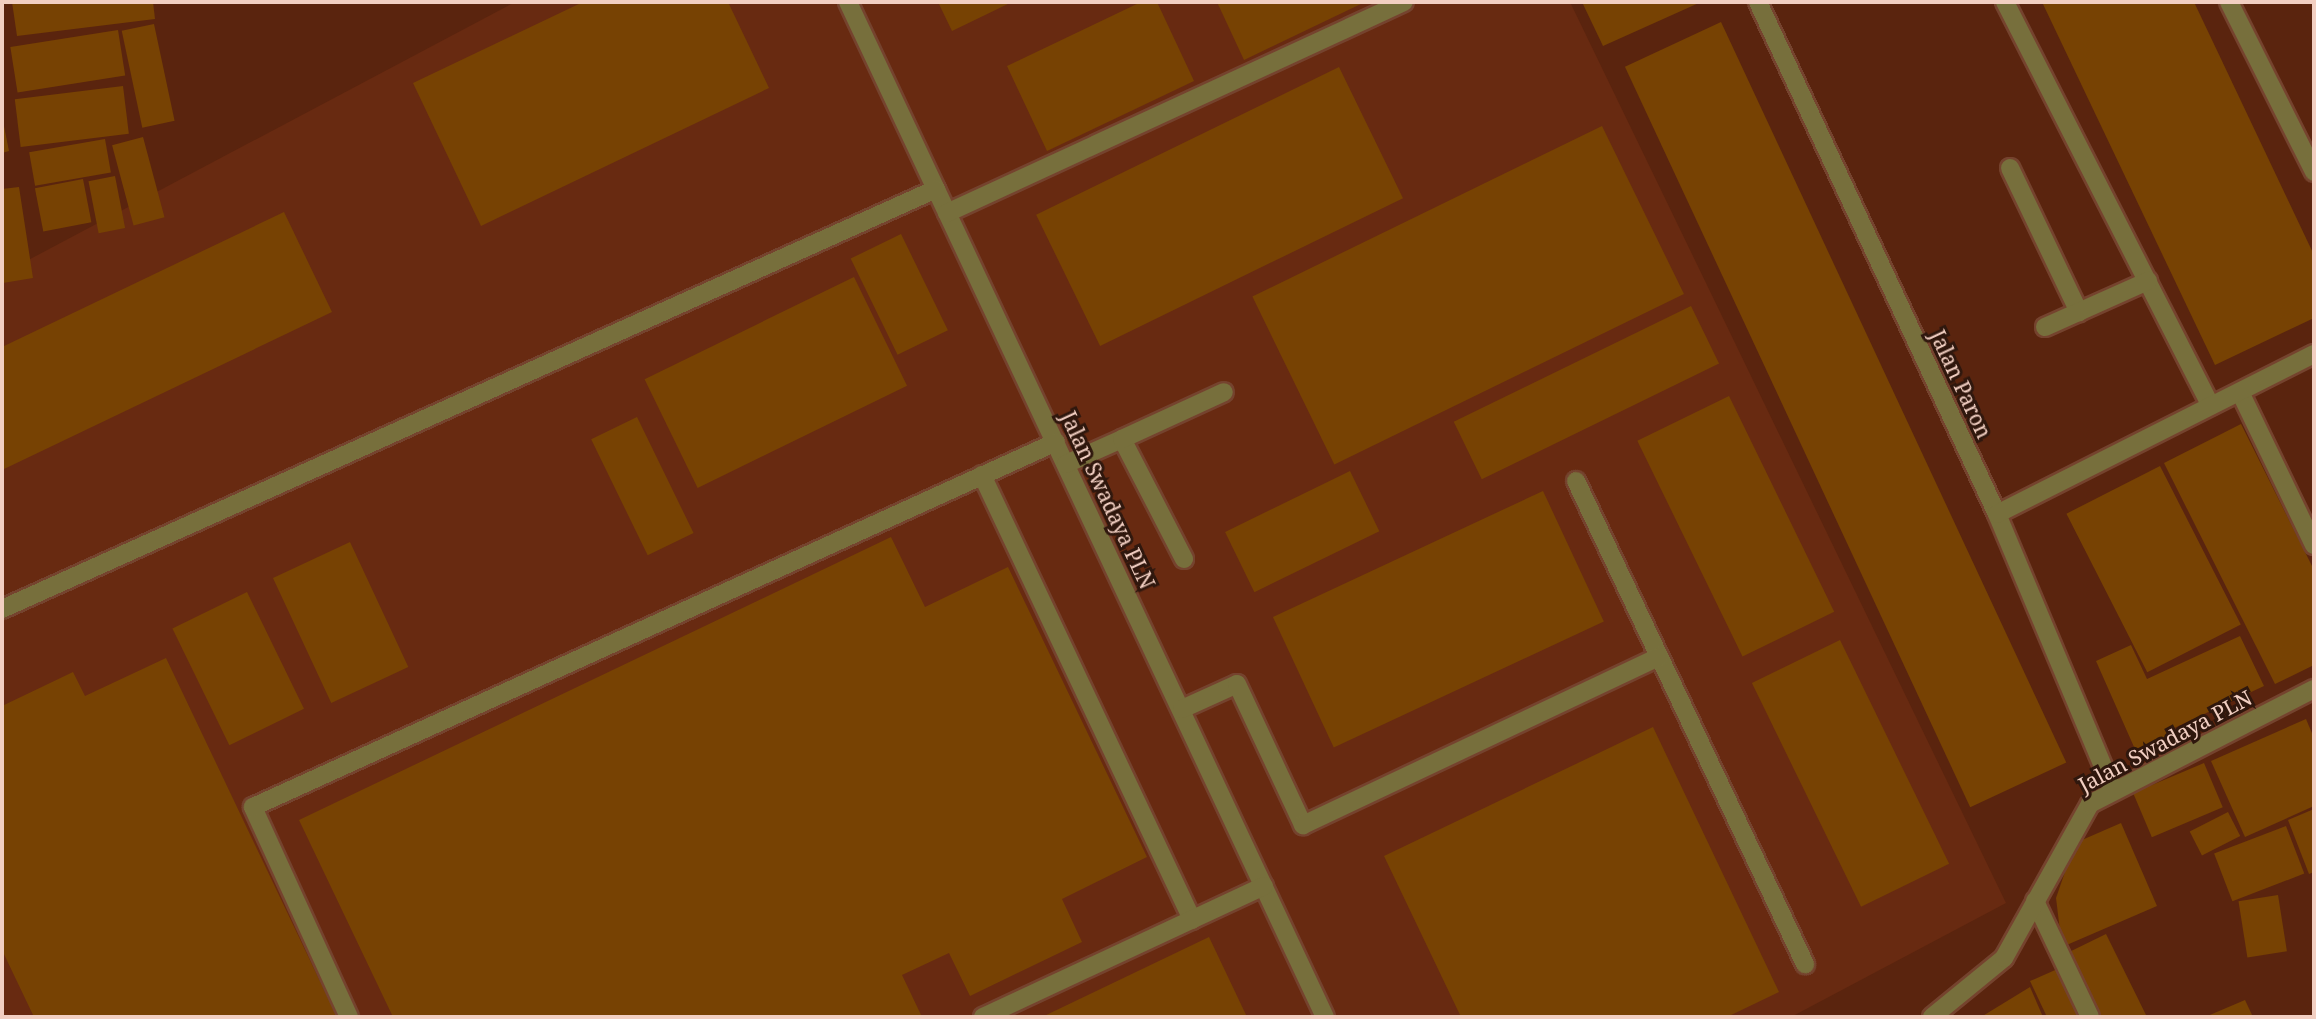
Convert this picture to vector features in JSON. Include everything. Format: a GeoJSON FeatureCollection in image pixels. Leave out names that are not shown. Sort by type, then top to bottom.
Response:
{"type":"FeatureCollection","features":[{"type":"Feature","properties":{"kind":"street","name":"Jalan Swadaya PLN"},"geometry":{"type":"LineString","coordinates":[[848,2],[1325,1017]]}},
{"type":"Feature","properties":{"kind":"street"},"geometry":{"type":"LineString","coordinates":[[947,214],[1404,2]]}},
{"type":"Feature","properties":{"kind":"street","name":"Jalan Paron"},"geometry":{"type":"LineString","coordinates":[[1758,2],[1997,514],[2113,790]]}},
{"type":"Feature","properties":{"kind":"street"},"geometry":{"type":"LineString","coordinates":[[2006,2],[2211,406]]}},
{"type":"Feature","properties":{"kind":"street"},"geometry":{"type":"LineString","coordinates":[[2229,2],[2314,172]]}},
{"type":"Feature","properties":{"kind":"street"},"geometry":{"type":"LineString","coordinates":[[2010,168],[2079,312]]}},
{"type":"Feature","properties":{"kind":"street"},"geometry":{"type":"LineString","coordinates":[[2,610],[936,189]]}},
{"type":"Feature","properties":{"kind":"street"},"geometry":{"type":"LineString","coordinates":[[2045,327],[2148,281]]}},
{"type":"Feature","properties":{"kind":"street"},"geometry":{"type":"LineString","coordinates":[[1997,514],[2314,354]]}},
{"type":"Feature","properties":{"kind":"street"},"geometry":{"type":"LineString","coordinates":[[1066,464],[1224,392]]}},
{"type":"Feature","properties":{"kind":"street"},"geometry":{"type":"LineString","coordinates":[[2239,392],[2314,545]]}},
{"type":"Feature","properties":{"kind":"street"},"geometry":{"type":"LineString","coordinates":[[1122,439],[1184,559]]}},
{"type":"Feature","properties":{"kind":"street"},"geometry":{"type":"LineString","coordinates":[[349,1017],[253,807],[1056,442]]}},
{"type":"Feature","properties":{"kind":"street"},"geometry":{"type":"LineString","coordinates":[[982,475],[1192,920]]}},
{"type":"Feature","properties":{"kind":"street"},"geometry":{"type":"LineString","coordinates":[[1576,481],[1805,964]]}},
{"type":"Feature","properties":{"kind":"street"},"geometry":{"type":"LineString","coordinates":[[1182,709],[1237,684],[1303,825],[1659,657]]}},
{"type":"Feature","properties":{"kind":"street","name":"Jalan Swadaya PLN"},"geometry":{"type":"LineString","coordinates":[[1932,1017],[2004,958],[2080,813],[2113,790],[2314,689]]}},
{"type":"Feature","properties":{"kind":"street"},"geometry":{"type":"LineString","coordinates":[[983,1017],[1264,886]]}},
{"type":"Feature","properties":{"kind":"street"},"geometry":{"type":"LineString","coordinates":[[2035,901],[2090,1017]]}},
{"type":"Feature","properties":{"kind":"shaded area"},"geometry":{"type":"Polygon","coordinates":[[[515,2],[1570,2],[2006,903],[1791,1017],[2,1017],[2,274],[515,2]]]}},
{"type":"Feature","properties":{"kind":"building"},"geometry":{"type":"Polygon","coordinates":[[[12,2],[153,2],[155,19],[17,36],[12,2]]]}},
{"type":"Feature","properties":{"kind":"building"},"geometry":{"type":"Polygon","coordinates":[[[583,2],[728,2],[769,88],[481,226],[413,83],[583,2]]]}},
{"type":"Feature","properties":{"kind":"building"},"geometry":{"type":"Polygon","coordinates":[[[938,2],[1012,2],[952,31],[938,2]]]}},
{"type":"Feature","properties":{"kind":"building"},"geometry":{"type":"Polygon","coordinates":[[[1141,2],[1157,2],[1194,81],[1047,151],[1007,66],[1141,2]]]}},
{"type":"Feature","properties":{"kind":"building"},"geometry":{"type":"Polygon","coordinates":[[[1217,2],[1365,2],[1244,60],[1217,2]]]}},
{"type":"Feature","properties":{"kind":"building"},"geometry":{"type":"Polygon","coordinates":[[[1582,2],[1701,2],[1603,46],[1582,2]]]}},
{"type":"Feature","properties":{"kind":"building"},"geometry":{"type":"Polygon","coordinates":[[[2042,2],[2194,2],[2314,255],[2314,318],[2215,365],[2042,2]]]}},
{"type":"Feature","properties":{"kind":"building"},"geometry":{"type":"Polygon","coordinates":[[[1721,22],[2066,762],[1970,807],[1625,67],[1721,22]]]}},
{"type":"Feature","properties":{"kind":"building"},"geometry":{"type":"Polygon","coordinates":[[[154,24],[175,121],[142,128],[122,31],[154,24]]]}},
{"type":"Feature","properties":{"kind":"building"},"geometry":{"type":"Polygon","coordinates":[[[118,30],[125,75],[18,92],[10,47],[118,30]]]}},
{"type":"Feature","properties":{"kind":"building"},"geometry":{"type":"Polygon","coordinates":[[[1339,67],[1403,198],[1100,346],[1036,215],[1339,67]]]}},
{"type":"Feature","properties":{"kind":"building"},"geometry":{"type":"Polygon","coordinates":[[[123,86],[129,134],[21,147],[15,99],[123,86]]]}},
{"type":"Feature","properties":{"kind":"building"},"geometry":{"type":"Polygon","coordinates":[[[2,116],[9,151],[2,153],[2,116]]]}},
{"type":"Feature","properties":{"kind":"building"},"geometry":{"type":"Polygon","coordinates":[[[1602,126],[1684,294],[1334,465],[1252,297],[1602,126]]]}},
{"type":"Feature","properties":{"kind":"building"},"geometry":{"type":"Polygon","coordinates":[[[143,137],[164,217],[134,225],[112,145],[143,137]]]}},
{"type":"Feature","properties":{"kind":"building"},"geometry":{"type":"Polygon","coordinates":[[[105,139],[111,172],[35,186],[29,152],[105,139]]]}},
{"type":"Feature","properties":{"kind":"building"},"geometry":{"type":"Polygon","coordinates":[[[115,176],[125,228],[99,233],[88,181],[115,176]]]}},
{"type":"Feature","properties":{"kind":"building"},"geometry":{"type":"Polygon","coordinates":[[[83,179],[91,222],[43,232],[35,188],[83,179]]]}},
{"type":"Feature","properties":{"kind":"building"},"geometry":{"type":"Polygon","coordinates":[[[19,187],[33,278],[3,283],[2,189],[19,187]]]}},
{"type":"Feature","properties":{"kind":"building"},"geometry":{"type":"Polygon","coordinates":[[[284,212],[332,312],[2,470],[2,347],[284,212]]]}},
{"type":"Feature","properties":{"kind":"building"},"geometry":{"type":"Polygon","coordinates":[[[901,234],[948,330],[898,355],[851,259],[901,234]]]}},
{"type":"Feature","properties":{"kind":"building"},"geometry":{"type":"Polygon","coordinates":[[[854,277],[907,386],[698,488],[645,379],[854,277]]]}},
{"type":"Feature","properties":{"kind":"building"},"geometry":{"type":"Polygon","coordinates":[[[1691,306],[1719,364],[1482,479],[1454,422],[1691,306]]]}},
{"type":"Feature","properties":{"kind":"building"},"geometry":{"type":"Polygon","coordinates":[[[1729,396],[1834,612],[1743,656],[1637,441],[1729,396]]]}},
{"type":"Feature","properties":{"kind":"building"},"geometry":{"type":"Polygon","coordinates":[[[637,417],[694,533],[648,555],[591,439],[637,417]]]}},
{"type":"Feature","properties":{"kind":"building"},"geometry":{"type":"Polygon","coordinates":[[[2241,424],[2314,570],[2314,665],[2275,684],[2164,463],[2241,424]]]}},
{"type":"Feature","properties":{"kind":"building"},"geometry":{"type":"Polygon","coordinates":[[[2160,466],[2241,625],[2147,672],[2066,514],[2160,466]]]}},
{"type":"Feature","properties":{"kind":"building"},"geometry":{"type":"Polygon","coordinates":[[[1350,471],[1379,531],[1254,592],[1225,532],[1350,471]]]}},
{"type":"Feature","properties":{"kind":"building"},"geometry":{"type":"Polygon","coordinates":[[[1543,491],[1604,622],[1334,747],[1273,617],[1543,491]]]}},
{"type":"Feature","properties":{"kind":"building"},"geometry":{"type":"Polygon","coordinates":[[[891,537],[925,607],[1008,567],[1147,857],[1062,899],[1082,942],[970,996],[949,953],[902,975],[922,1017],[393,1017],[299,820],[891,537]]]}},
{"type":"Feature","properties":{"kind":"building"},"geometry":{"type":"Polygon","coordinates":[[[350,542],[408,667],[331,703],[273,578],[350,542]]]}},
{"type":"Feature","properties":{"kind":"building"},"geometry":{"type":"Polygon","coordinates":[[[247,592],[304,709],[229,745],[172,628],[247,592]]]}},
{"type":"Feature","properties":{"kind":"building"},"geometry":{"type":"Polygon","coordinates":[[[2240,636],[2264,686],[2170,730],[2174,740],[2138,756],[2096,661],[2131,645],[2147,679],[2240,636]]]}},
{"type":"Feature","properties":{"kind":"building"},"geometry":{"type":"Polygon","coordinates":[[[1840,640],[1949,864],[1861,907],[1752,683],[1840,640]]]}},
{"type":"Feature","properties":{"kind":"building"},"geometry":{"type":"Polygon","coordinates":[[[166,658],[337,1017],[34,1017],[2,950],[2,706],[73,672],[85,696],[166,658]]]}},
{"type":"Feature","properties":{"kind":"building"},"geometry":{"type":"Polygon","coordinates":[[[2306,719],[2314,738],[2314,806],[2245,837],[2211,761],[2306,719]]]}},
{"type":"Feature","properties":{"kind":"building"},"geometry":{"type":"Polygon","coordinates":[[[1653,727],[1779,992],[1727,1017],[1461,1017],[1384,856],[1653,727]]]}},
{"type":"Feature","properties":{"kind":"building"},"geometry":{"type":"Polygon","coordinates":[[[2204,763],[2223,807],[2152,837],[2133,793],[2204,763]]]}},
{"type":"Feature","properties":{"kind":"building"},"geometry":{"type":"Polygon","coordinates":[[[2314,809],[2314,872],[2309,874],[2288,820],[2314,809]]]}},
{"type":"Feature","properties":{"kind":"building"},"geometry":{"type":"Polygon","coordinates":[[[2228,812],[2240,836],[2202,856],[2190,832],[2228,812]]]}},
{"type":"Feature","properties":{"kind":"building"},"geometry":{"type":"Polygon","coordinates":[[[2121,823],[2157,906],[2062,947],[2056,898],[2075,843],[2121,823]]]}},
{"type":"Feature","properties":{"kind":"building"},"geometry":{"type":"Polygon","coordinates":[[[2286,826],[2304,874],[2232,901],[2214,854],[2286,826]]]}},
{"type":"Feature","properties":{"kind":"building"},"geometry":{"type":"Polygon","coordinates":[[[2278,895],[2287,951],[2247,958],[2238,901],[2278,895]]]}},
{"type":"Feature","properties":{"kind":"building"},"geometry":{"type":"Polygon","coordinates":[[[2106,934],[2147,1017],[2094,1017],[2063,955],[2106,934]]]}},
{"type":"Feature","properties":{"kind":"building"},"geometry":{"type":"Polygon","coordinates":[[[1209,937],[1247,1017],[1042,1017],[1209,937]]]}},
{"type":"Feature","properties":{"kind":"building"},"geometry":{"type":"Polygon","coordinates":[[[2062,967],[2086,1017],[2047,1017],[2030,981],[2062,967]]]}},
{"type":"Feature","properties":{"kind":"building"},"geometry":{"type":"Polygon","coordinates":[[[2030,987],[2043,1017],[1981,1017],[2030,987]]]}},
{"type":"Feature","properties":{"kind":"building"},"geometry":{"type":"Polygon","coordinates":[[[2245,1000],[2253,1017],[2205,1017],[2245,1000]]]}}]}
